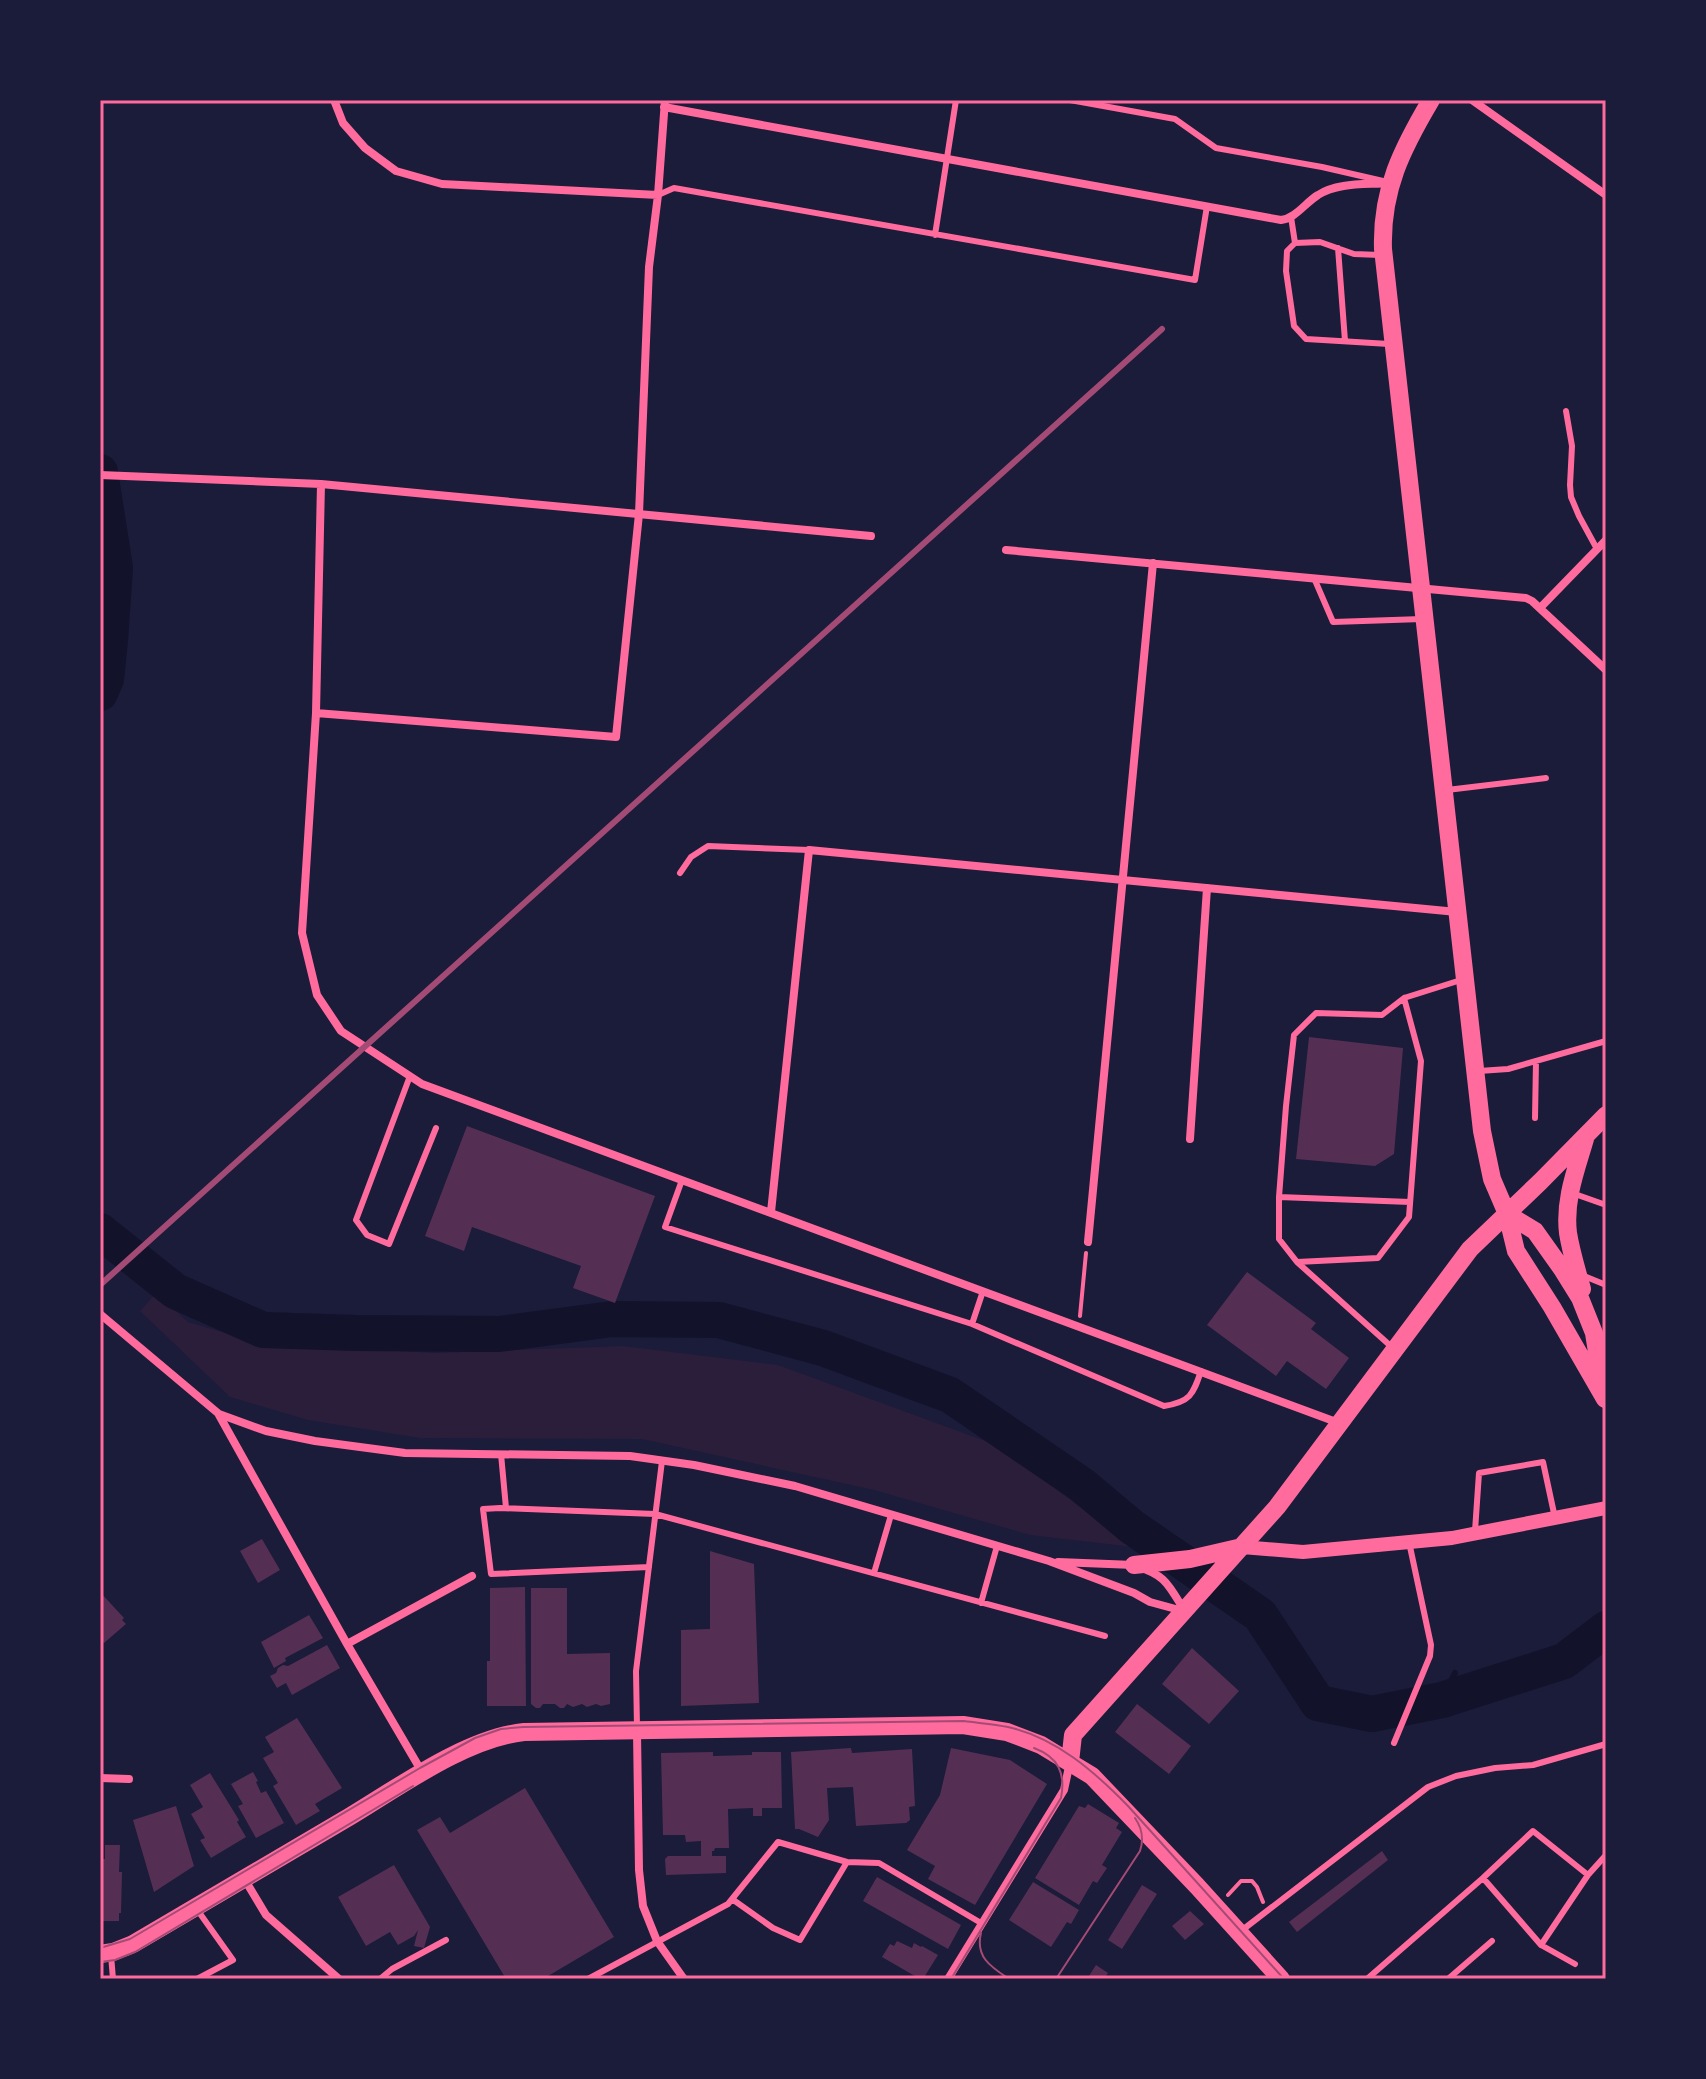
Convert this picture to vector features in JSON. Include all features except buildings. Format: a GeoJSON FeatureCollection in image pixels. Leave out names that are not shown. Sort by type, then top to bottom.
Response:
{"type":"FeatureCollection","features":[{"type":"Feature","properties":{"kind":"main road"},"geometry":{"type":"LineString","coordinates":[[1431,100],[1403,150],[1390,183],[1384,215],[1384,255],[1482,1131],[1488,1163],[1507,1214],[1516,1251],[1562,1324],[1605,1402]]}},
{"type":"Feature","properties":{"kind":"main road"},"geometry":{"type":"LineString","coordinates":[[1070,1762],[1073,1735],[1277,1507],[1470,1249],[1606,1115]]}},
{"type":"Feature","properties":{"kind":"main road"},"geometry":{"type":"LineString","coordinates":[[1586,1135],[1567,1212],[1568,1234],[1588,1315]]}},
{"type":"Feature","properties":{"kind":"main road"},"geometry":{"type":"LineString","coordinates":[[1507,1214],[1535,1231],[1571,1282],[1598,1336],[1605,1402]]}},
{"type":"Feature","properties":{"kind":"main road"},"geometry":{"type":"LineString","coordinates":[[1134,1565],[1190,1559],[1242,1547]]}},
{"type":"Feature","properties":{"kind":"main road"},"geometry":{"type":"LineString","coordinates":[[105,1953],[133,1944],[423,1773],[478,1743],[503,1734],[963,1725],[1007,1732],[1041,1745],[1092,1776],[1281,1979]]}},
{"type":"Feature","properties":{"kind":"street"},"geometry":{"type":"LineString","coordinates":[[334,100],[343,123],[365,148],[396,171],[426,180],[442,184],[658,195]]}},
{"type":"Feature","properties":{"kind":"street"},"geometry":{"type":"LineString","coordinates":[[1472,100],[1606,195]]}},
{"type":"Feature","properties":{"kind":"street"},"geometry":{"type":"LineString","coordinates":[[316,713],[616,737],[639,514],[649,267],[665,103],[1281,220],[1291,217],[1329,190],[1341,186],[1390,183]]}},
{"type":"Feature","properties":{"kind":"street"},"geometry":{"type":"LineString","coordinates":[[100,475],[321,484],[871,536]]}},
{"type":"Feature","properties":{"kind":"street"},"geometry":{"type":"LineString","coordinates":[[321,484],[316,713],[302,933],[317,995],[341,1031],[422,1084],[1340,1423]]}},
{"type":"Feature","properties":{"kind":"street"},"geometry":{"type":"LineString","coordinates":[[1540,608],[1606,540]]}},
{"type":"Feature","properties":{"kind":"street"},"geometry":{"type":"LineString","coordinates":[[1006,550],[1526,598],[1606,670]]}},
{"type":"Feature","properties":{"kind":"street"},"geometry":{"type":"LineString","coordinates":[[1088,1242],[1153,563]]}},
{"type":"Feature","properties":{"kind":"street"},"geometry":{"type":"LineString","coordinates":[[771,1212],[809,850],[1457,912]]}},
{"type":"Feature","properties":{"kind":"street"},"geometry":{"type":"LineString","coordinates":[[1190,1139],[1207,888]]}},
{"type":"Feature","properties":{"kind":"street"},"geometry":{"type":"LineString","coordinates":[[100,1314],[219,1414],[266,1431],[405,1453],[630,1456],[694,1465],[795,1486],[1049,1561],[1150,1602],[1185,1611]]}},
{"type":"Feature","properties":{"kind":"street"},"geometry":{"type":"LineString","coordinates":[[219,1414],[423,1773]]}},
{"type":"Feature","properties":{"kind":"street"},"geometry":{"type":"LineString","coordinates":[[1242,1547],[1303,1552],[1475,1535],[1606,1508]]}},
{"type":"Feature","properties":{"kind":"street"},"geometry":{"type":"LineString","coordinates":[[1049,1561],[1134,1565],[1165,1580],[1185,1611]]}},
{"type":"Feature","properties":{"kind":"street"},"geometry":{"type":"LineString","coordinates":[[347,1644],[472,1576]]}},
{"type":"Feature","properties":{"kind":"street"},"geometry":{"type":"LineString","coordinates":[[637,1732],[639,1870],[643,1906],[657,1941],[684,1979]]}},
{"type":"Feature","properties":{"kind":"street"},"geometry":{"type":"LineString","coordinates":[[948,1979],[1064,1790],[1070,1762]]}},
{"type":"Feature","properties":{"kind":"street"},"geometry":{"type":"LineString","coordinates":[[100,1778],[129,1779]]}},
{"type":"Feature","properties":{"kind":"street"},"geometry":{"type":"LineString","coordinates":[[244,1879],[266,1915],[339,1979]]}},
{"type":"Feature","properties":{"kind":"lane"},"geometry":{"type":"LineString","coordinates":[[935,235],[956,100]]}},
{"type":"Feature","properties":{"kind":"lane"},"geometry":{"type":"LineString","coordinates":[[1070,100],[1175,119],[1216,148],[1390,183]]}},
{"type":"Feature","properties":{"kind":"lane"},"geometry":{"type":"LineString","coordinates":[[658,195],[674,188],[1195,280],[1207,206]]}},
{"type":"Feature","properties":{"kind":"lane"},"geometry":{"type":"LineString","coordinates":[[1291,217],[1295,243]]}},
{"type":"Feature","properties":{"kind":"lane"},"geometry":{"type":"LineString","coordinates":[[1384,255],[1354,254],[1320,242],[1295,243],[1287,251],[1286,271],[1294,326],[1306,339],[1394,344]]}},
{"type":"Feature","properties":{"kind":"lane"},"geometry":{"type":"LineString","coordinates":[[1338,248],[1345,341]]}},
{"type":"Feature","properties":{"kind":"lane"},"geometry":{"type":"LineString","coordinates":[[1566,411],[1572,446],[1571,497],[1597,549]]}},
{"type":"Feature","properties":{"kind":"lane"},"geometry":{"type":"LineString","coordinates":[[1314,578],[1333,622],[1425,619]]}},
{"type":"Feature","properties":{"kind":"lane"},"geometry":{"type":"LineString","coordinates":[[1444,791],[1546,778]]}},
{"type":"Feature","properties":{"kind":"lane"},"geometry":{"type":"LineString","coordinates":[[680,873],[691,857],[708,846],[809,850]]}},
{"type":"Feature","properties":{"kind":"lane"},"geometry":{"type":"LineString","coordinates":[[1394,1350],[1297,1262],[1279,1239],[1279,1197],[1294,1035],[1316,1013],[1382,1015],[1404,998],[1465,979]]}},
{"type":"Feature","properties":{"kind":"lane"},"geometry":{"type":"LineString","coordinates":[[1297,1262],[1378,1258],[1409,1217],[1421,1061],[1404,998]]}},
{"type":"Feature","properties":{"kind":"lane"},"geometry":{"type":"LineString","coordinates":[[1475,1071],[1508,1069],[1606,1041]]}},
{"type":"Feature","properties":{"kind":"lane"},"geometry":{"type":"LineString","coordinates":[[1535,1118],[1536,1061]]}},
{"type":"Feature","properties":{"kind":"lane"},"geometry":{"type":"LineString","coordinates":[[410,1076],[356,1220],[367,1235],[389,1244],[436,1128]]}},
{"type":"Feature","properties":{"kind":"lane"},"geometry":{"type":"LineString","coordinates":[[682,1180],[665,1227],[972,1324],[1164,1406],[1178,1404],[1194,1393],[1201,1371]]}},
{"type":"Feature","properties":{"kind":"lane"},"geometry":{"type":"LineString","coordinates":[[1570,1192],[1606,1205]]}},
{"type":"Feature","properties":{"kind":"lane"},"geometry":{"type":"LineString","coordinates":[[1279,1197],[1410,1202]]}},
{"type":"Feature","properties":{"kind":"lane"},"geometry":{"type":"LineString","coordinates":[[1578,1273],[1606,1285]]}},
{"type":"Feature","properties":{"kind":"lane"},"geometry":{"type":"LineString","coordinates":[[972,1324],[983,1291]]}},
{"type":"Feature","properties":{"kind":"lane"},"geometry":{"type":"LineString","coordinates":[[501,1454],[506,1508]]}},
{"type":"Feature","properties":{"kind":"lane"},"geometry":{"type":"LineString","coordinates":[[637,1732],[636,1671],[662,1461]]}},
{"type":"Feature","properties":{"kind":"lane"},"geometry":{"type":"LineString","coordinates":[[1475,1535],[1479,1473],[1543,1462],[1555,1518]]}},
{"type":"Feature","properties":{"kind":"lane"},"geometry":{"type":"LineString","coordinates":[[491,1574],[483,1509],[655,1514],[1105,1636]]}},
{"type":"Feature","properties":{"kind":"lane"},"geometry":{"type":"LineString","coordinates":[[874,1573],[891,1515]]}},
{"type":"Feature","properties":{"kind":"lane"},"geometry":{"type":"LineString","coordinates":[[1394,1743],[1430,1656],[1430,1635],[1409,1542]]}},
{"type":"Feature","properties":{"kind":"lane"},"geometry":{"type":"LineString","coordinates":[[981,1603],[997,1546]]}},
{"type":"Feature","properties":{"kind":"lane"},"geometry":{"type":"LineString","coordinates":[[472,1576],[649,1567]]}},
{"type":"Feature","properties":{"kind":"lane"},"geometry":{"type":"LineString","coordinates":[[1239,1933],[1428,1787],[1456,1776],[1495,1768],[1533,1765],[1606,1744]]}},
{"type":"Feature","properties":{"kind":"lane"},"geometry":{"type":"LineString","coordinates":[[1367,1979],[1533,1831],[1588,1875]]}},
{"type":"Feature","properties":{"kind":"lane"},"geometry":{"type":"LineString","coordinates":[[588,1979],[728,1904],[778,1842],[847,1862],[879,1863],[981,1923]]}},
{"type":"Feature","properties":{"kind":"lane"},"geometry":{"type":"LineString","coordinates":[[1541,1945],[1588,1875],[1606,1855]]}},
{"type":"Feature","properties":{"kind":"lane"},"geometry":{"type":"LineString","coordinates":[[732,1899],[773,1928],[800,1940],[847,1862]]}},
{"type":"Feature","properties":{"kind":"lane"},"geometry":{"type":"LineString","coordinates":[[1483,1878],[1541,1945],[1575,1964]]}},
{"type":"Feature","properties":{"kind":"lane"},"geometry":{"type":"LineString","coordinates":[[196,1907],[233,1960],[197,1979]]}},
{"type":"Feature","properties":{"kind":"lane"},"geometry":{"type":"LineString","coordinates":[[380,1979],[392,1969],[446,1940]]}},
{"type":"Feature","properties":{"kind":"lane"},"geometry":{"type":"LineString","coordinates":[[1448,1979],[1492,1941]]}},
{"type":"Feature","properties":{"kind":"lane"},"geometry":{"type":"LineString","coordinates":[[105,1953],[113,1979]]}},
{"type":"Feature","properties":{"kind":"lane"},"geometry":{"type":"LineString","coordinates":[[321,1979],[330,1971]]}},
{"type":"Feature","properties":{"kind":"path"},"geometry":{"type":"LineString","coordinates":[[1079,1326],[1085,1262]]}},
{"type":"Feature","properties":{"kind":"path"},"geometry":{"type":"LineString","coordinates":[[1217,1908],[1236,1884],[1247,1880],[1255,1883],[1267,1912]]}},
{"type":"Feature","properties":{"kind":"shaded area"},"geometry":{"type":"Polygon","coordinates":[[[156,1293],[188,1322],[259,1343],[435,1353],[623,1346],[778,1365],[999,1446],[1133,1547],[1030,1535],[874,1490],[642,1439],[420,1438],[308,1420],[230,1397],[140,1311],[156,1293]]]}},
{"type":"Feature","properties":{"kind":"waterway"},"geometry":{"type":"LineString","coordinates":[[100,472],[115,568],[106,679],[100,693]]}},
{"type":"Feature","properties":{"kind":"waterway"},"geometry":{"type":"LineString","coordinates":[[100,1231],[175,1291],[263,1330],[499,1334],[612,1319],[719,1320],[823,1348],[950,1395],[1082,1485],[1132,1527],[1260,1615],[1318,1703],[1372,1714],[1442,1700],[1564,1661],[1606,1629]]}},
{"type":"Feature","properties":{"kind":"waterway"},"geometry":{"type":"LineString","coordinates":[[1442,1700],[1455,1673]]}},
{"type":"Feature","properties":{"kind":"tram line"},"geometry":{"type":"LineString","coordinates":[[100,1948],[130,1939],[420,1768],[475,1738],[501,1729],[964,1721],[1026,1732],[1058,1748],[1102,1780],[1284,1979]]}},
{"type":"Feature","properties":{"kind":"tram line"},"geometry":{"type":"LineString","coordinates":[[951,1979],[1061,1798],[1062,1781],[1058,1767],[1049,1756],[1034,1748]]}},
{"type":"Feature","properties":{"kind":"tram line"},"geometry":{"type":"LineString","coordinates":[[100,1962],[135,1952],[413,1786]]}},
{"type":"Feature","properties":{"kind":"tram line"},"geometry":{"type":"LineString","coordinates":[[1056,1979],[1140,1851],[1142,1834],[1135,1818]]}},
{"type":"Feature","properties":{"kind":"tram line"},"geometry":{"type":"LineString","coordinates":[[981,1933],[982,1955],[1009,1979]]}},
{"type":"Feature","properties":{"kind":"railway"},"geometry":{"type":"LineString","coordinates":[[100,1285],[1162,329]]}}]}
